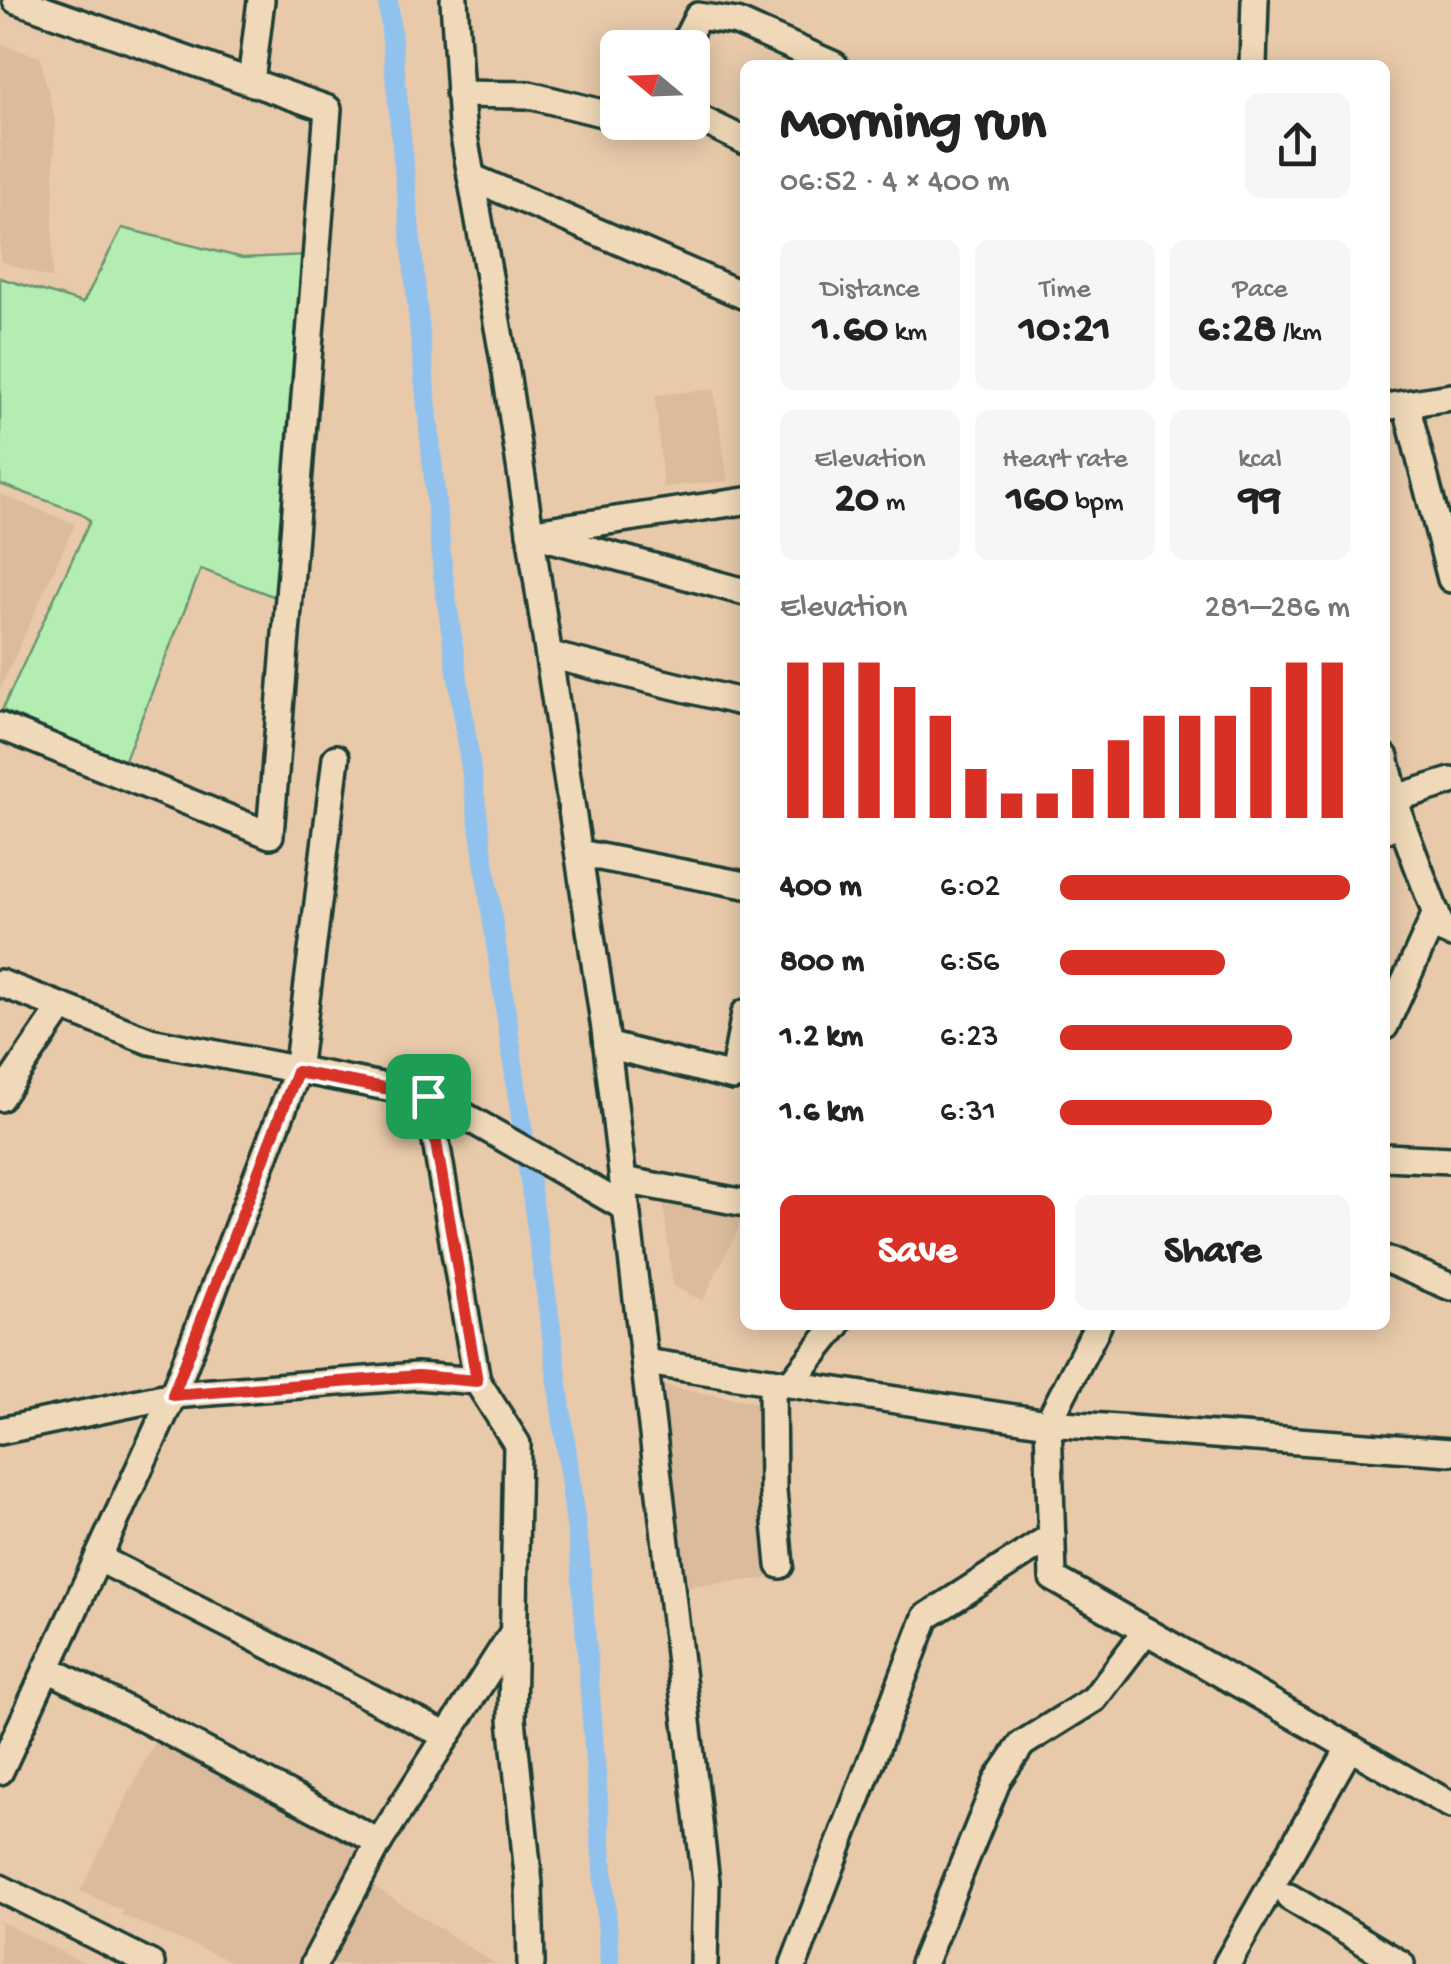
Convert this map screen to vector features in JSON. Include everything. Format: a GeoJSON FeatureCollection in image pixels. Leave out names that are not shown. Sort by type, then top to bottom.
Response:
{"type":"FeatureCollection","features":[{"type":"Feature","properties":{"kind":"street"},"geometry":{"type":"LineString","coordinates":[[0,726],[270,835],[328,109],[16,0]]}},
{"type":"Feature","properties":{"kind":"street"},"geometry":{"type":"LineString","coordinates":[[251,82],[261,0]]}},
{"type":"Feature","properties":{"kind":"street"},"geometry":{"type":"LineString","coordinates":[[454,0],[459,94],[471,178],[530,533],[607,1046],[706,1882],[704,1964]]}},
{"type":"Feature","properties":{"kind":"street"},"geometry":{"type":"LineString","coordinates":[[1252,60],[1255,0]]}},
{"type":"Feature","properties":{"kind":"street"},"geometry":{"type":"LineString","coordinates":[[691,30],[698,16],[737,22],[823,60]]}},
{"type":"Feature","properties":{"kind":"street"},"geometry":{"type":"LineString","coordinates":[[459,94],[529,95],[600,113]]}},
{"type":"Feature","properties":{"kind":"street"},"geometry":{"type":"LineString","coordinates":[[710,124],[740,139]]}},
{"type":"Feature","properties":{"kind":"street"},"geometry":{"type":"LineString","coordinates":[[471,178],[740,294]]}},
{"type":"Feature","properties":{"kind":"street"},"geometry":{"type":"LineString","coordinates":[[1451,397],[1395,405],[1451,580]]}},
{"type":"Feature","properties":{"kind":"street"},"geometry":{"type":"LineString","coordinates":[[530,533],[740,502]]}},
{"type":"Feature","properties":{"kind":"street"},"geometry":{"type":"LineString","coordinates":[[530,533],[740,591]]}},
{"type":"Feature","properties":{"kind":"street"},"geometry":{"type":"LineString","coordinates":[[548,655],[740,701]]}},
{"type":"Feature","properties":{"kind":"street"},"geometry":{"type":"LineString","coordinates":[[0,1771],[173,1395],[297,1072],[336,758]]}},
{"type":"Feature","properties":{"kind":"street"},"geometry":{"type":"LineString","coordinates":[[1394,817],[1451,781]]}},
{"type":"Feature","properties":{"kind":"street"},"geometry":{"type":"LineString","coordinates":[[1390,791],[1394,817],[1442,930],[1451,934]]}},
{"type":"Feature","properties":{"kind":"street"},"geometry":{"type":"LineString","coordinates":[[578,853],[740,883]]}},
{"type":"Feature","properties":{"kind":"street"},"geometry":{"type":"LineString","coordinates":[[1390,1015],[1436,913]]}},
{"type":"Feature","properties":{"kind":"street"},"geometry":{"type":"LineString","coordinates":[[0,984],[150,1041],[428,1096],[626,1208]]}},
{"type":"Feature","properties":{"kind":"street"},"geometry":{"type":"LineString","coordinates":[[0,1098],[62,1007]]}},
{"type":"Feature","properties":{"kind":"street"},"geometry":{"type":"LineString","coordinates":[[607,1046],[733,1077],[740,1040]]}},
{"type":"Feature","properties":{"kind":"street"},"geometry":{"type":"LineString","coordinates":[[428,1096],[477,1381],[517,1444],[512,1719],[530,1884],[531,1964]]}},
{"type":"Feature","properties":{"kind":"street"},"geometry":{"type":"LineString","coordinates":[[1390,1157],[1451,1160]]}},
{"type":"Feature","properties":{"kind":"street"},"geometry":{"type":"LineString","coordinates":[[623,1180],[740,1202]]}},
{"type":"Feature","properties":{"kind":"street"},"geometry":{"type":"LineString","coordinates":[[1390,1261],[1451,1287]]}},
{"type":"Feature","properties":{"kind":"street"},"geometry":{"type":"LineString","coordinates":[[780,1565],[773,1491],[781,1383],[832,1330]]}},
{"type":"Feature","properties":{"kind":"street"},"geometry":{"type":"LineString","coordinates":[[1095,1330],[1048,1423],[1054,1578],[1451,1804]]}},
{"type":"Feature","properties":{"kind":"street"},"geometry":{"type":"LineString","coordinates":[[645,1362],[1048,1423],[1451,1452]]}},
{"type":"Feature","properties":{"kind":"street"},"geometry":{"type":"LineString","coordinates":[[0,1430],[173,1395],[418,1376],[477,1381]]}},
{"type":"Feature","properties":{"kind":"street"},"geometry":{"type":"LineString","coordinates":[[794,1964],[926,1617],[1052,1536]]}},
{"type":"Feature","properties":{"kind":"street"},"geometry":{"type":"LineString","coordinates":[[98,1558],[447,1736]]}},
{"type":"Feature","properties":{"kind":"street"},"geometry":{"type":"LineString","coordinates":[[923,1964],[998,1779],[1022,1744],[1094,1699],[1146,1630]]}},
{"type":"Feature","properties":{"kind":"street"},"geometry":{"type":"LineString","coordinates":[[314,1964],[380,1842],[513,1634]]}},
{"type":"Feature","properties":{"kind":"street"},"geometry":{"type":"LineString","coordinates":[[47,1668],[380,1842]]}},
{"type":"Feature","properties":{"kind":"street"},"geometry":{"type":"LineString","coordinates":[[1227,1964],[1350,1747]]}},
{"type":"Feature","properties":{"kind":"street"},"geometry":{"type":"LineString","coordinates":[[0,1888],[151,1964]]}},
{"type":"Feature","properties":{"kind":"street"},"geometry":{"type":"LineString","coordinates":[[1289,1897],[1401,1964]]}},
{"type":"Feature","properties":{"kind":"shaded area"},"geometry":{"type":"Polygon","coordinates":[[[0,44],[40,57],[55,119],[52,279],[0,261],[0,44]]]}},
{"type":"Feature","properties":{"kind":"shaded area"},"geometry":{"type":"Polygon","coordinates":[[[714,389],[728,481],[663,487],[655,395],[714,389]]]}},
{"type":"Feature","properties":{"kind":"shaded area"},"geometry":{"type":"Polygon","coordinates":[[[0,494],[75,524],[0,689],[0,494]]]}},
{"type":"Feature","properties":{"kind":"shaded area"},"geometry":{"type":"Polygon","coordinates":[[[662,1193],[740,1214],[740,1225],[703,1301],[673,1286],[662,1193]]]}},
{"type":"Feature","properties":{"kind":"shaded area"},"geometry":{"type":"Polygon","coordinates":[[[664,1386],[775,1406],[774,1578],[679,1587],[664,1386]]]}},
{"type":"Feature","properties":{"kind":"shaded area"},"geometry":{"type":"Polygon","coordinates":[[[158,1735],[365,1835],[300,1964],[237,1964],[121,1915],[123,1911],[80,1891],[158,1735]]]}},
{"type":"Feature","properties":{"kind":"shaded area"},"geometry":{"type":"Polygon","coordinates":[[[373,1886],[496,1964],[330,1964],[373,1886]]]}},
{"type":"Feature","properties":{"kind":"shaded area"},"geometry":{"type":"Polygon","coordinates":[[[0,1921],[86,1964],[0,1964],[0,1921]]]}},
{"type":"Feature","properties":{"kind":"green space"},"geometry":{"type":"Polygon","coordinates":[[[122,228],[243,258],[306,255],[278,598],[201,569],[124,762],[2,710],[90,521],[81,513],[0,484],[0,278],[83,303],[122,228]]]}},
{"type":"Feature","properties":{"kind":"waterway"},"geometry":{"type":"LineString","coordinates":[[388,0],[443,574],[580,1557],[610,1964]]}},
{"type":"Feature","properties":{"kind":"route"},"geometry":{"type":"LineString","coordinates":[[297,1072],[428,1096],[477,1381],[418,1376],[173,1395],[297,1072]]}}]}
